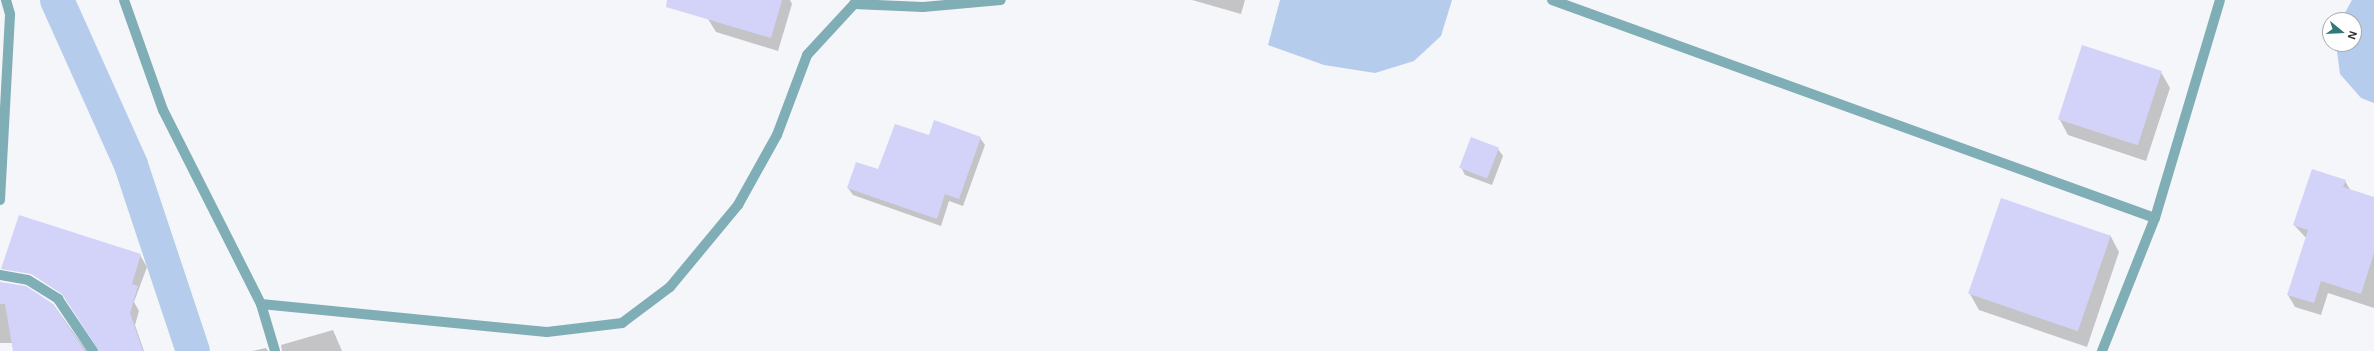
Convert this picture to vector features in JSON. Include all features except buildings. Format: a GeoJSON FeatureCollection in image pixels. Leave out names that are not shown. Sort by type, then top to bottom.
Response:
{"type":"FeatureCollection","features":[{"type":"Feature","properties":{"kind":"street"},"geometry":{"type":"LineString","coordinates":[[0,200],[10,14],[6,0]]}},
{"type":"Feature","properties":{"kind":"street"},"geometry":{"type":"LineString","coordinates":[[124,0],[163,110],[261,304],[275,351]]}},
{"type":"Feature","properties":{"kind":"street"},"geometry":{"type":"LineString","coordinates":[[261,304],[547,332],[622,323],[670,287],[738,205],[777,135],[807,54],[854,4],[923,7],[1001,0]]}},
{"type":"Feature","properties":{"kind":"street"},"geometry":{"type":"LineString","coordinates":[[1552,0],[2155,218]]}},
{"type":"Feature","properties":{"kind":"street"},"geometry":{"type":"LineString","coordinates":[[2102,351],[2155,218],[2220,0]]}},
{"type":"Feature","properties":{"kind":"street"},"geometry":{"type":"LineString","coordinates":[[0,275],[28,280],[58,299],[93,351]]}},
{"type":"Feature","properties":{"kind":"water"},"geometry":{"type":"Polygon","coordinates":[[[1280,0],[1452,0],[1441,36],[1414,61],[1375,73],[1324,65],[1268,45],[1280,0]]]}},
{"type":"Feature","properties":{"kind":"water"},"geometry":{"type":"Polygon","coordinates":[[[2352,0],[2374,0],[2374,103],[2361,98],[2340,74],[2337,52],[2362,52],[2362,12],[2345,12],[2352,0]]]}},
{"type":"Feature","properties":{"kind":"waterway"},"geometry":{"type":"LineString","coordinates":[[57,0],[131,165],[193,351]]}}]}
